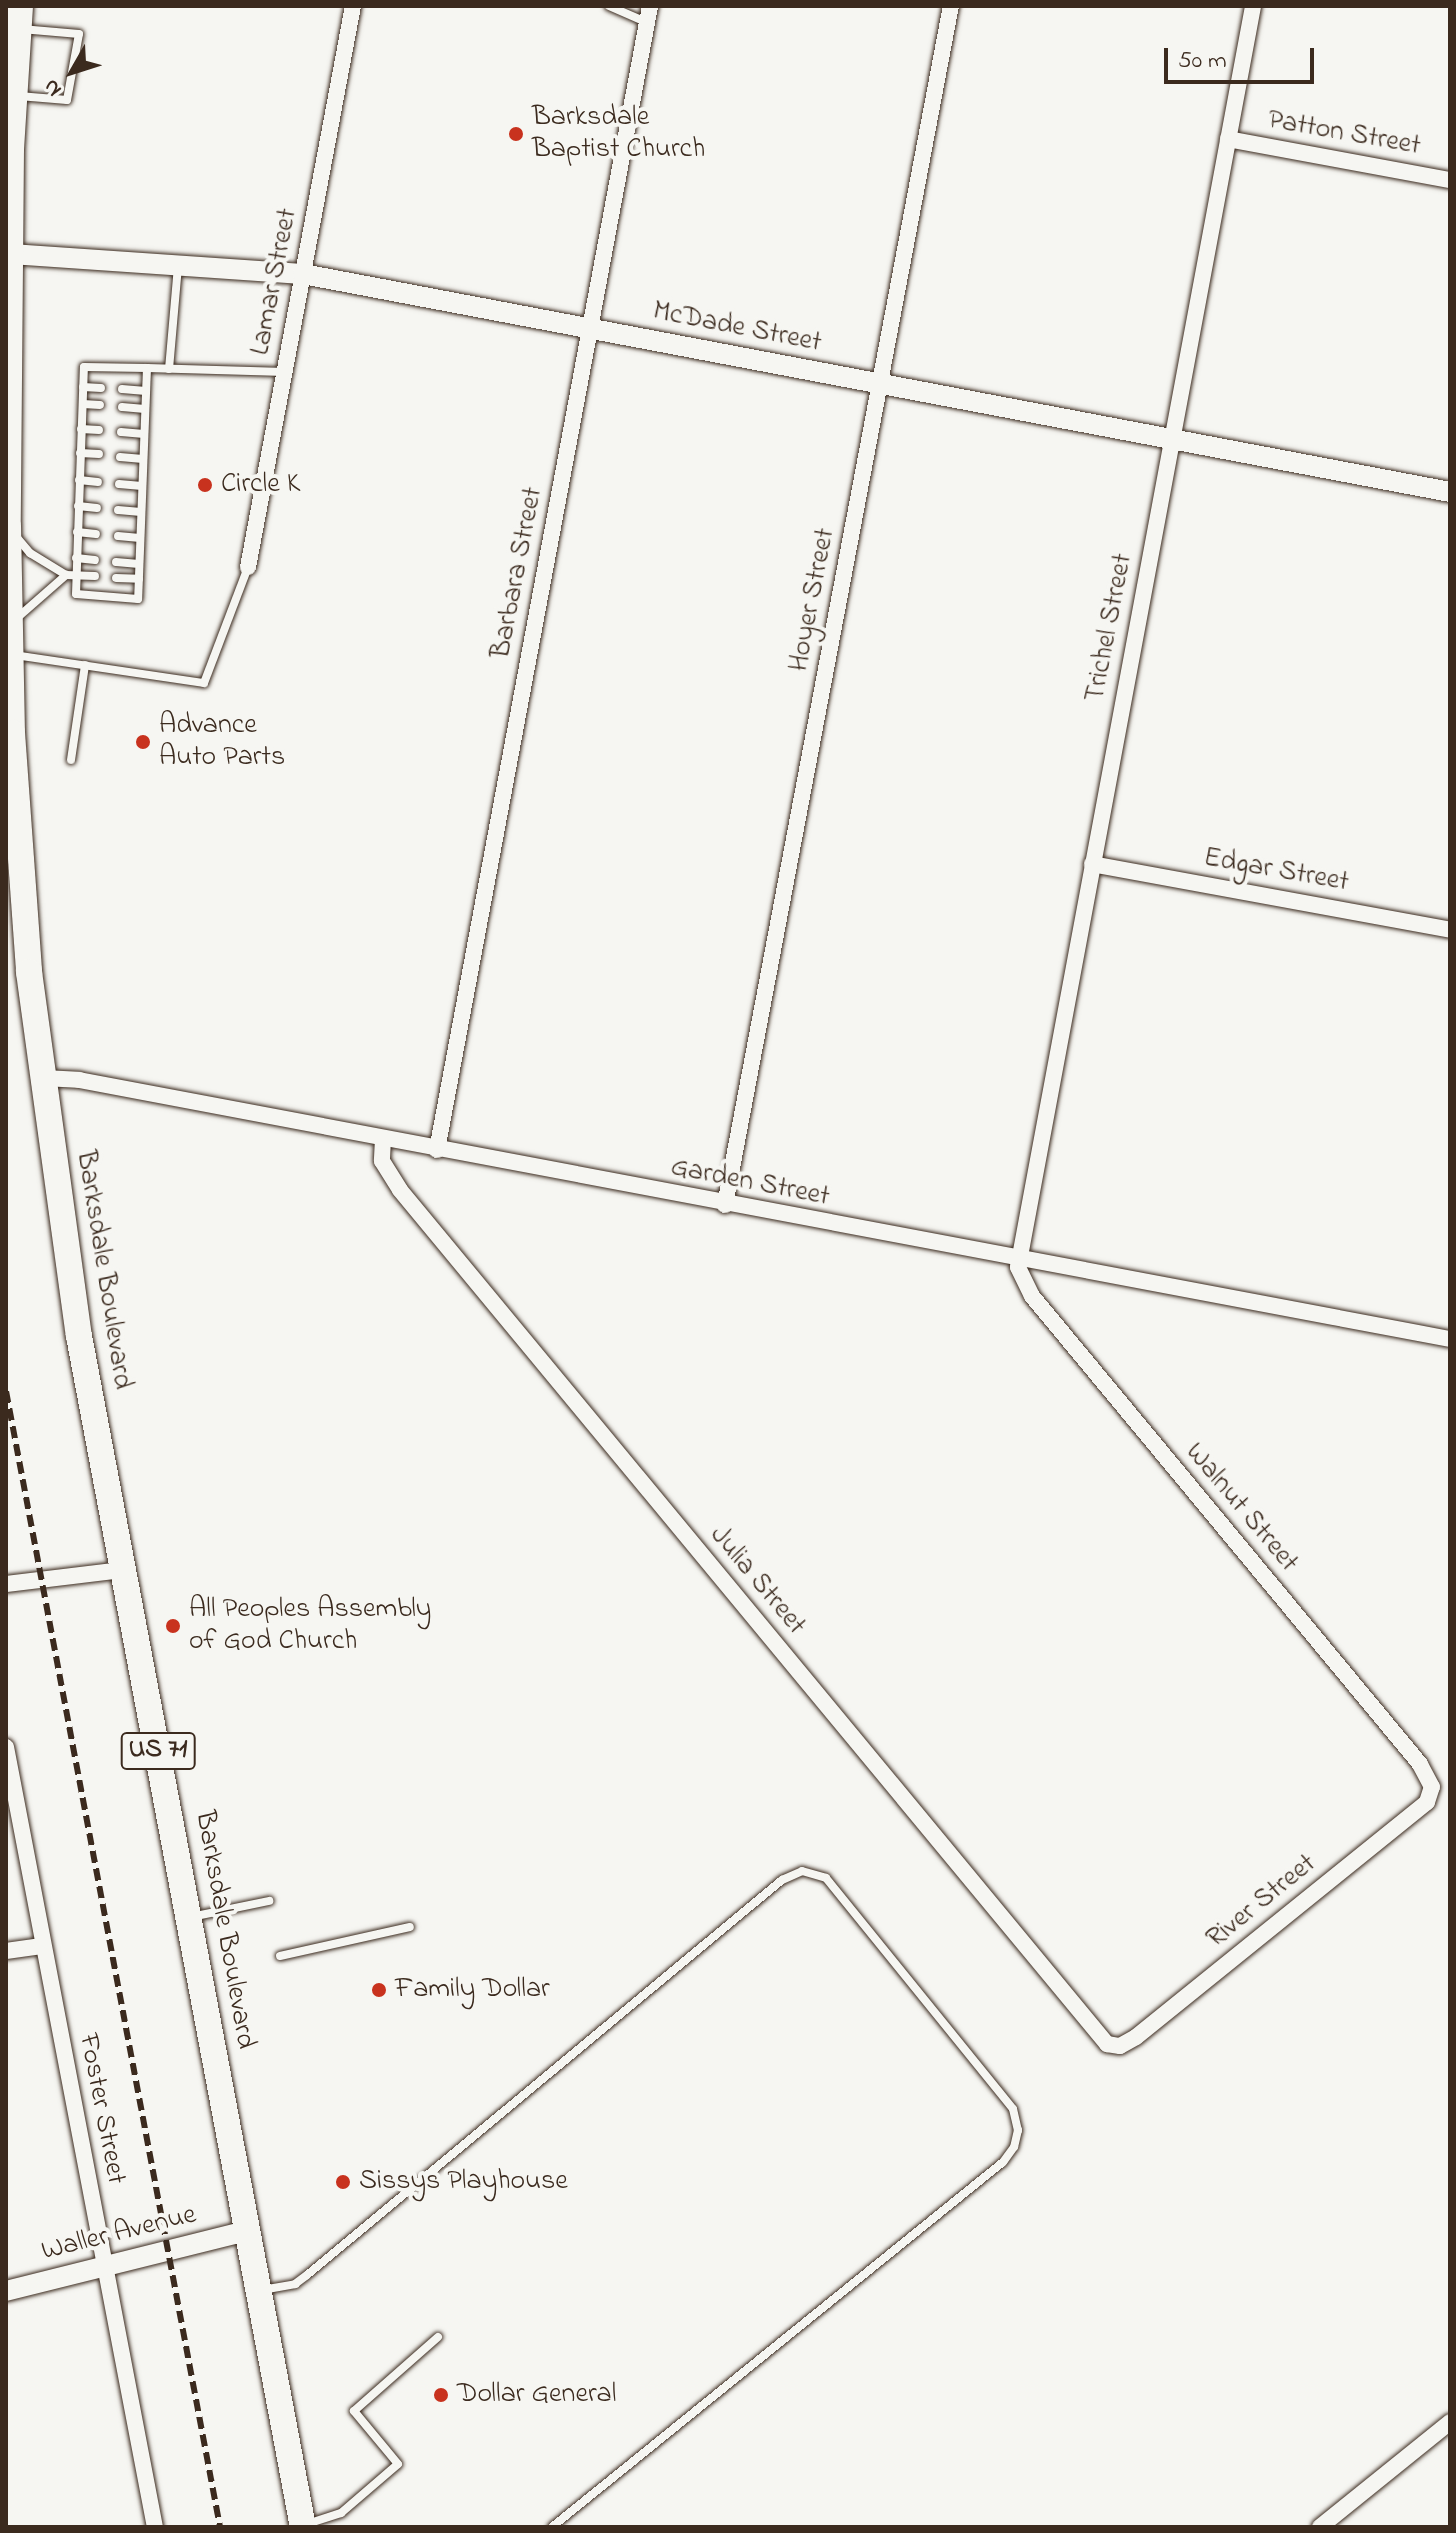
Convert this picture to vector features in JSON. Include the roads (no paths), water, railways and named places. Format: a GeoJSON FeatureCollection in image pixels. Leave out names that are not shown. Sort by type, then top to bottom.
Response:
{"type":"FeatureCollection","features":[{"type":"Feature","properties":{"kind":"main road","name":"Barksdale Boulevard"},"geometry":{"type":"LineString","coordinates":[[19,17],[10,254],[9,654],[19,864],[42,1078],[77,1320],[122,1570],[303,2526]]}},
{"type":"Feature","properties":{"kind":"street","name":"Lamar Street"},"geometry":{"type":"LineString","coordinates":[[248,567],[353,6]]}},
{"type":"Feature","properties":{"kind":"street","name":"Hoyer Street"},"geometry":{"type":"LineString","coordinates":[[725,1205],[951,6]]}},
{"type":"Feature","properties":{"kind":"street","name":"Trichel Street"},"geometry":{"type":"LineString","coordinates":[[1019,1259],[1253,6]]}},
{"type":"Feature","properties":{"kind":"street","name":"Barbara Street"},"geometry":{"type":"LineString","coordinates":[[437,1150],[649,14]]}},
{"type":"Feature","properties":{"kind":"street","name":"Patton Street"},"geometry":{"type":"LineString","coordinates":[[1228,139],[1450,180]]}},
{"type":"Feature","properties":{"kind":"street","name":"McDade Street"},"geometry":{"type":"LineString","coordinates":[[10,254],[178,263],[303,274],[1450,492]]}},
{"type":"Feature","properties":{"kind":"street","name":"Edgar Street"},"geometry":{"type":"LineString","coordinates":[[1092,864],[1450,930]]}},
{"type":"Feature","properties":{"kind":"street","name":"Garden Street"},"geometry":{"type":"LineString","coordinates":[[42,1078],[79,1080],[725,1205],[1450,1339]]}},
{"type":"Feature","properties":{"kind":"street","name":"Julia Street"},"geometry":{"type":"LineString","coordinates":[[383,1139],[382,1161],[400,1190],[1097,2034],[1113,2046]]}},
{"type":"Feature","properties":{"kind":"street","name":"Walnut Street"},"geometry":{"type":"LineString","coordinates":[[1019,1259],[1032,1296],[1420,1764],[1432,1787]]}},
{"type":"Feature","properties":{"kind":"street"},"geometry":{"type":"LineString","coordinates":[[6,1584],[122,1570]]}},
{"type":"Feature","properties":{"kind":"street","name":"Foster Street"},"geometry":{"type":"LineString","coordinates":[[6,1747],[155,2527]]}},
{"type":"Feature","properties":{"kind":"street","name":"River Street"},"geometry":{"type":"LineString","coordinates":[[1113,2046],[1136,2037],[1421,1808],[1432,1787]]}},
{"type":"Feature","properties":{"kind":"street"},"geometry":{"type":"LineString","coordinates":[[6,1951],[42,1946]]}},
{"type":"Feature","properties":{"kind":"street","name":"Waller Avenue"},"geometry":{"type":"LineString","coordinates":[[6,2291],[246,2231]]}},
{"type":"Feature","properties":{"kind":"street"},"geometry":{"type":"LineString","coordinates":[[1320,2527],[1450,2422]]}},
{"type":"Feature","properties":{"kind":"lane"},"geometry":{"type":"LineString","coordinates":[[609,6],[649,14]]}},
{"type":"Feature","properties":{"kind":"lane"},"geometry":{"type":"LineString","coordinates":[[14,96],[67,100],[79,34],[19,17]]}},
{"type":"Feature","properties":{"kind":"lane"},"geometry":{"type":"LineString","coordinates":[[169,369],[178,263]]}},
{"type":"Feature","properties":{"kind":"lane"},"geometry":{"type":"LineString","coordinates":[[9,627],[70,575],[76,558],[84,367],[285,372]]}},
{"type":"Feature","properties":{"kind":"lane"},"geometry":{"type":"LineString","coordinates":[[70,575],[76,594],[138,599],[147,368]]}},
{"type":"Feature","properties":{"kind":"lane"},"geometry":{"type":"LineString","coordinates":[[83,387],[101,388]]}},
{"type":"Feature","properties":{"kind":"lane"},"geometry":{"type":"LineString","coordinates":[[122,389],[146,391]]}},
{"type":"Feature","properties":{"kind":"lane"},"geometry":{"type":"LineString","coordinates":[[83,404],[100,405]]}},
{"type":"Feature","properties":{"kind":"lane"},"geometry":{"type":"LineString","coordinates":[[122,407],[145,409]]}},
{"type":"Feature","properties":{"kind":"lane"},"geometry":{"type":"LineString","coordinates":[[81,429],[99,430]]}},
{"type":"Feature","properties":{"kind":"lane"},"geometry":{"type":"LineString","coordinates":[[121,432],[144,434]]}},
{"type":"Feature","properties":{"kind":"lane"},"geometry":{"type":"LineString","coordinates":[[80,453],[99,454]]}},
{"type":"Feature","properties":{"kind":"lane"},"geometry":{"type":"LineString","coordinates":[[120,457],[143,459]]}},
{"type":"Feature","properties":{"kind":"lane"},"geometry":{"type":"LineString","coordinates":[[79,480],[98,482]]}},
{"type":"Feature","properties":{"kind":"lane"},"geometry":{"type":"LineString","coordinates":[[119,484],[142,486]]}},
{"type":"Feature","properties":{"kind":"lane"},"geometry":{"type":"LineString","coordinates":[[78,506],[97,508]]}},
{"type":"Feature","properties":{"kind":"lane"},"geometry":{"type":"LineString","coordinates":[[118,510],[141,512]]}},
{"type":"Feature","properties":{"kind":"lane"},"geometry":{"type":"LineString","coordinates":[[8,526],[30,553],[70,575],[95,576]]}},
{"type":"Feature","properties":{"kind":"lane"},"geometry":{"type":"LineString","coordinates":[[77,532],[96,534]]}},
{"type":"Feature","properties":{"kind":"lane"},"geometry":{"type":"LineString","coordinates":[[118,536],[140,538]]}},
{"type":"Feature","properties":{"kind":"lane"},"geometry":{"type":"LineString","coordinates":[[76,558],[95,560]]}},
{"type":"Feature","properties":{"kind":"lane"},"geometry":{"type":"LineString","coordinates":[[116,562],[139,564]]}},
{"type":"Feature","properties":{"kind":"lane"},"geometry":{"type":"LineString","coordinates":[[9,654],[204,683],[248,567]]}},
{"type":"Feature","properties":{"kind":"lane"},"geometry":{"type":"LineString","coordinates":[[116,578],[139,579]]}},
{"type":"Feature","properties":{"kind":"lane"},"geometry":{"type":"LineString","coordinates":[[71,760],[85,665]]}},
{"type":"Feature","properties":{"kind":"lane"},"geometry":{"type":"LineString","coordinates":[[258,2290],[286,2287],[307,2275],[782,1880],[802,1871],[826,1878],[1013,2109],[1018,2130],[1014,2147],[1003,2162],[552,2527]]}},
{"type":"Feature","properties":{"kind":"lane"},"geometry":{"type":"LineString","coordinates":[[189,1918],[269,1901]]}},
{"type":"Feature","properties":{"kind":"lane"},"geometry":{"type":"LineString","coordinates":[[280,1956],[410,1927]]}},
{"type":"Feature","properties":{"kind":"lane"},"geometry":{"type":"LineString","coordinates":[[303,2526],[341,2513],[398,2464],[354,2411],[438,2337]]}},
{"type":"Feature","properties":{"kind":"railway"},"geometry":{"type":"LineString","coordinates":[[6,1391],[220,2527]]}},
{"type":"Feature","properties":{"kind":"place","name":"Barksdale Baptist Church"},"geometry":{"type":"Point","coordinates":[516,134]}},
{"type":"Feature","properties":{"kind":"place","name":"Circle K"},"geometry":{"type":"Point","coordinates":[205,485]}},
{"type":"Feature","properties":{"kind":"place","name":"Advance Auto Parts"},"geometry":{"type":"Point","coordinates":[143,742]}},
{"type":"Feature","properties":{"kind":"place","name":"All Peoples Assembly of God Church"},"geometry":{"type":"Point","coordinates":[173,1626]}},
{"type":"Feature","properties":{"kind":"place","name":"Family Dollar"},"geometry":{"type":"Point","coordinates":[379,1990]}},
{"type":"Feature","properties":{"kind":"place","name":"Sissys Playhouse"},"geometry":{"type":"Point","coordinates":[343,2182]}},
{"type":"Feature","properties":{"kind":"place","name":"Dollar General"},"geometry":{"type":"Point","coordinates":[441,2395]}}]}
